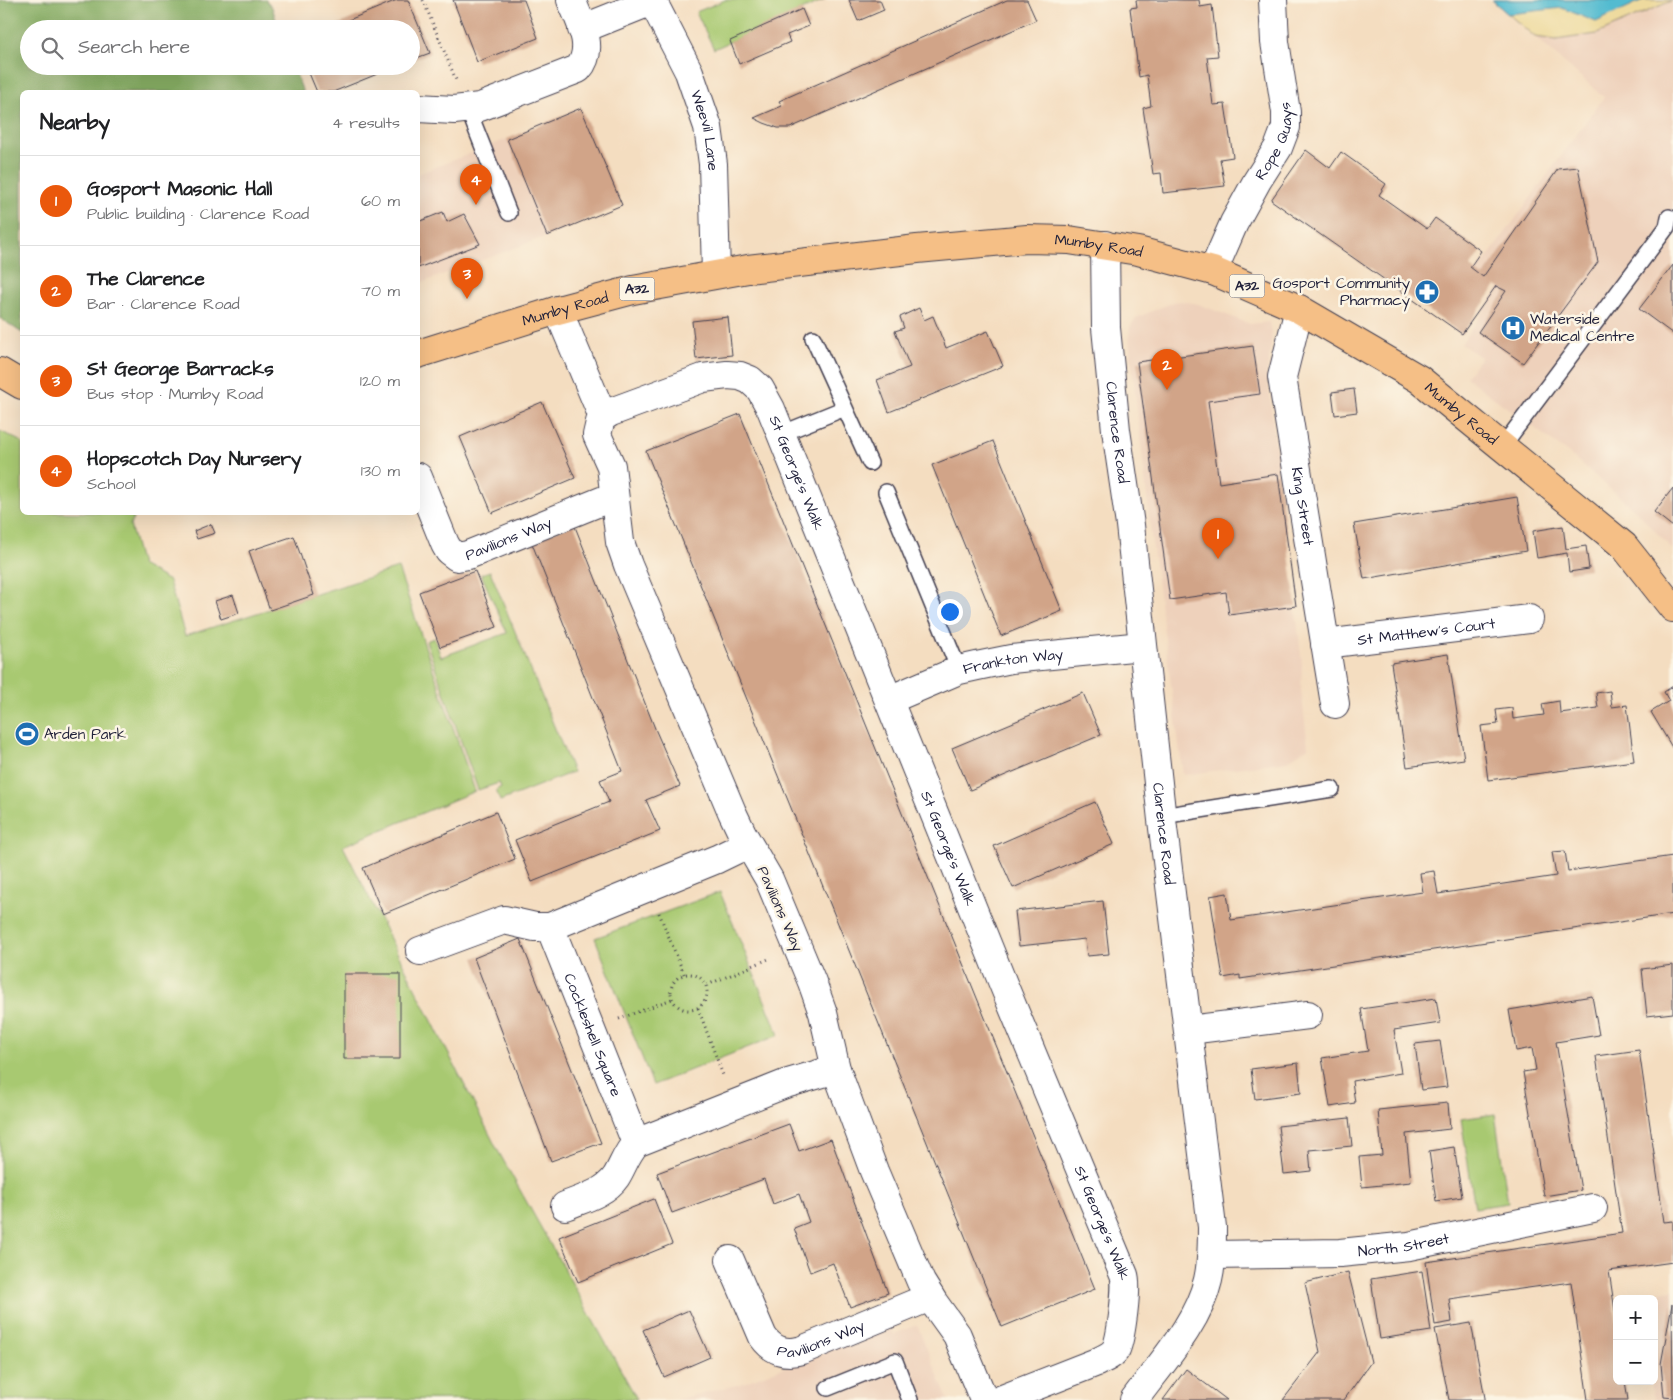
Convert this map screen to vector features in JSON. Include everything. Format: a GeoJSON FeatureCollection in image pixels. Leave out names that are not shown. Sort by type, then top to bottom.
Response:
{"type":"FeatureCollection","features":[{"type":"Feature","properties":{"kind":"main road","name":"Mumby Road"},"geometry":{"type":"LineString","coordinates":[[420,353],[558,310],[633,290],[716,274],[836,257],[990,241],[1053,239],[1105,245],[1146,253],[1213,271],[1298,309],[1419,379],[1624,546],[1673,608]]}},
{"type":"Feature","properties":{"kind":"main road"},"geometry":{"type":"LineString","coordinates":[[0,372],[20,384]]}},
{"type":"Feature","properties":{"kind":"street"},"geometry":{"type":"LineString","coordinates":[[420,108],[468,109],[489,104],[578,69],[584,63],[587,54],[582,29],[571,0]]}},
{"type":"Feature","properties":{"kind":"street"},"geometry":{"type":"LineString","coordinates":[[582,29],[652,0]]}},
{"type":"Feature","properties":{"kind":"street","name":"Weevil Lane"},"geometry":{"type":"LineString","coordinates":[[652,0],[689,72],[708,127],[713,164],[716,274]]}},
{"type":"Feature","properties":{"kind":"street","name":"Rope Quays"},"geometry":{"type":"LineString","coordinates":[[1213,271],[1234,223],[1257,180],[1278,148],[1286,127],[1286,112],[1275,42],[1273,0]]}},
{"type":"Feature","properties":{"kind":"street","name":"Clarence Road"},"geometry":{"type":"LineString","coordinates":[[1105,245],[1106,328],[1116,430],[1130,525],[1162,816],[1211,1212],[1212,1255],[1208,1282],[1201,1304],[1182,1334],[1134,1400]]}},
{"type":"Feature","properties":{"kind":"street","name":"King Street"},"geometry":{"type":"LineString","coordinates":[[1298,309],[1282,377],[1308,527],[1335,704]]}},
{"type":"Feature","properties":{"kind":"street"},"geometry":{"type":"LineString","coordinates":[[558,310],[603,417]]}},
{"type":"Feature","properties":{"kind":"street","name":"St George's Walk"},"geometry":{"type":"LineString","coordinates":[[603,417],[611,412],[703,378],[718,375],[740,376],[750,380],[760,389],[771,408],[1004,986],[1123,1271],[1126,1286],[1117,1344],[1114,1351],[1097,1362],[1000,1400]]}},
{"type":"Feature","properties":{"kind":"street","name":"Pavilions Way"},"geometry":{"type":"LineString","coordinates":[[603,417],[598,426],[597,435],[610,466],[620,542],[628,565],[728,805],[769,879],[797,947],[820,1004],[836,1069],[874,1171],[921,1282],[957,1335],[984,1400]]}},
{"type":"Feature","properties":{"kind":"street","name":"Pavilions Way"},"geometry":{"type":"LineString","coordinates":[[420,482],[445,544],[449,551],[458,557],[468,555],[614,496]]}},
{"type":"Feature","properties":{"kind":"street","name":"St Matthew's Court"},"geometry":{"type":"LineString","coordinates":[[1325,644],[1529,619]]}},
{"type":"Feature","properties":{"kind":"street","name":"Frankton Way"},"geometry":{"type":"LineString","coordinates":[[889,700],[959,670],[1012,659],[1142,646]]}},
{"type":"Feature","properties":{"kind":"street"},"geometry":{"type":"LineString","coordinates":[[420,951],[504,920],[535,927],[550,927],[717,859],[748,844]]}},
{"type":"Feature","properties":{"kind":"street","name":"Cockleshell Square"},"geometry":{"type":"LineString","coordinates":[[550,927],[636,1144]]}},
{"type":"Feature","properties":{"kind":"street"},"geometry":{"type":"LineString","coordinates":[[1189,1030],[1308,1015]]}},
{"type":"Feature","properties":{"kind":"street"},"geometry":{"type":"LineString","coordinates":[[565,1206],[608,1186],[617,1176],[627,1153],[636,1144],[785,1084],[836,1069]]}},
{"type":"Feature","properties":{"kind":"street","name":"North Street"},"geometry":{"type":"LineString","coordinates":[[1212,1255],[1340,1253],[1410,1246],[1593,1208]]}},
{"type":"Feature","properties":{"kind":"street","name":"Pavilions Way"},"geometry":{"type":"LineString","coordinates":[[730,1260],[763,1337],[770,1346],[782,1352],[802,1350],[930,1297]]}},
{"type":"Feature","properties":{"kind":"lane"},"geometry":{"type":"LineString","coordinates":[[468,109],[510,213]]}},
{"type":"Feature","properties":{"kind":"lane"},"geometry":{"type":"LineString","coordinates":[[1502,447],[1667,227],[1668,217]]}},
{"type":"Feature","properties":{"kind":"lane"},"geometry":{"type":"LineString","coordinates":[[813,338],[870,462]]}},
{"type":"Feature","properties":{"kind":"lane"},"geometry":{"type":"LineString","coordinates":[[781,434],[845,408]]}},
{"type":"Feature","properties":{"kind":"lane"},"geometry":{"type":"LineString","coordinates":[[886,492],[959,670]]}},
{"type":"Feature","properties":{"kind":"lane"},"geometry":{"type":"LineString","coordinates":[[1162,816],[1332,789]]}},
{"type":"Feature","properties":{"kind":"lane"},"geometry":{"type":"LineString","coordinates":[[828,1388],[895,1361],[910,1400]]}},
{"type":"Feature","properties":{"kind":"path"},"geometry":{"type":"LineString","coordinates":[[423,0],[468,109]]}},
{"type":"Feature","properties":{"kind":"path"},"geometry":{"type":"LineString","coordinates":[[649,887],[684,974]]}},
{"type":"Feature","properties":{"kind":"path"},"geometry":{"type":"LineString","coordinates":[[707,984],[797,947]]}},
{"type":"Feature","properties":{"kind":"path"},"geometry":{"type":"LineString","coordinates":[[693,973],[701,977],[707,984],[708,993],[705,1002],[698,1008],[690,1010],[681,1008],[674,1003],[670,994],[671,986],[676,978],[684,974],[693,973]]}},
{"type":"Feature","properties":{"kind":"path"},"geometry":{"type":"LineString","coordinates":[[590,1030],[672,998]]}},
{"type":"Feature","properties":{"kind":"path"},"geometry":{"type":"LineString","coordinates":[[698,1008],[735,1105]]}},
{"type":"Feature","properties":{"kind":"shaded area"},"geometry":{"type":"Polygon","coordinates":[[[1673,1],[1673,550],[1637,512],[1572,456],[1466,377],[1481,357],[1461,344],[1499,288],[1476,273],[1604,97],[1535,37],[1556,40],[1597,34],[1673,1]]]}},
{"type":"Feature","properties":{"kind":"shaded area"},"geometry":{"type":"Polygon","coordinates":[[[507,139],[547,236],[420,283],[420,173],[507,139]]]}},
{"type":"Feature","properties":{"kind":"shaded area"},"geometry":{"type":"Polygon","coordinates":[[[1181,301],[1198,304],[1250,324],[1269,322],[1272,339],[1267,373],[1302,663],[1301,690],[1308,747],[1287,761],[1183,775],[1151,533],[1129,337],[1130,327],[1136,318],[1174,302],[1181,301]]]}},
{"type":"Feature","properties":{"kind":"shaded area"},"geometry":{"type":"Polygon","coordinates":[[[1673,1290],[1673,1400],[1654,1400],[1652,1385],[1658,1385],[1658,1295],[1639,1295],[1673,1290]]]}},
{"type":"Feature","properties":{"kind":"shaded area"},"geometry":{"type":"Polygon","coordinates":[[[890,1325],[894,1334],[917,1325],[948,1400],[675,1400],[741,1384],[890,1325]]]}},
{"type":"Feature","properties":{"kind":"green space"},"geometry":{"type":"Polygon","coordinates":[[[0,0],[266,0],[272,7],[276,20],[20,20],[20,75],[296,75],[302,90],[20,90],[20,332],[0,318],[0,0]]]}},
{"type":"Feature","properties":{"kind":"green space"},"geometry":{"type":"Polygon","coordinates":[[[725,0],[824,0],[714,49],[696,12],[725,0]]]}},
{"type":"Feature","properties":{"kind":"green space"},"geometry":{"type":"Polygon","coordinates":[[[0,431],[20,441],[20,515],[135,515],[130,525],[141,565],[169,581],[185,636],[398,568],[475,791],[343,846],[497,1149],[637,1399],[0,1400],[0,431]]]}},
{"type":"Feature","properties":{"kind":"green space"},"geometry":{"type":"Polygon","coordinates":[[[490,571],[573,772],[500,801],[496,790],[501,787],[499,783],[478,790],[426,641],[434,638],[441,657],[507,633],[481,574],[490,571]]]}},
{"type":"Feature","properties":{"kind":"green space"},"geometry":{"type":"Polygon","coordinates":[[[720,892],[779,1035],[653,1085],[595,938],[720,892]]]}},
{"type":"Feature","properties":{"kind":"green space"},"geometry":{"type":"Polygon","coordinates":[[[1495,1114],[1508,1203],[1475,1208],[1461,1119],[1495,1114]]]}},
{"type":"Feature","properties":{"kind":"sand"},"geometry":{"type":"Polygon","coordinates":[[[1673,0],[1597,34],[1556,40],[1535,37],[1493,1],[1673,0]]]}},
{"type":"Feature","properties":{"kind":"water"},"geometry":{"type":"Polygon","coordinates":[[[1492,0],[1643,0],[1596,22],[1562,8],[1508,14],[1492,0]]]}},
{"type":"Feature","properties":{"kind":"building"},"geometry":{"type":"Polygon","coordinates":[[[397,0],[408,0],[416,20],[349,20],[397,0]]]}},
{"type":"Feature","properties":{"kind":"building"},"geometry":{"type":"Polygon","coordinates":[[[453,0],[524,0],[538,38],[477,62],[453,0]]]}},
{"type":"Feature","properties":{"kind":"building"},"geometry":{"type":"Polygon","coordinates":[[[849,0],[880,0],[884,10],[858,21],[849,0]]]}},
{"type":"Feature","properties":{"kind":"building"},"geometry":{"type":"Polygon","coordinates":[[[1007,0],[1027,0],[1036,20],[790,128],[778,128],[754,118],[782,106],[779,101],[1007,0]]]}},
{"type":"Feature","properties":{"kind":"building"},"geometry":{"type":"Polygon","coordinates":[[[1136,0],[1199,0],[1200,7],[1212,5],[1218,56],[1207,57],[1213,105],[1225,104],[1233,157],[1220,159],[1225,186],[1163,193],[1161,173],[1153,174],[1143,108],[1151,106],[1147,75],[1139,77],[1130,8],[1137,7],[1136,0]]]}},
{"type":"Feature","properties":{"kind":"building"},"geometry":{"type":"Polygon","coordinates":[[[802,9],[809,26],[787,35],[790,42],[739,64],[730,41],[802,9]]]}},
{"type":"Feature","properties":{"kind":"building"},"geometry":{"type":"Polygon","coordinates":[[[420,29],[430,53],[420,57],[420,29]]]}},
{"type":"Feature","properties":{"kind":"building"},"geometry":{"type":"Polygon","coordinates":[[[310,75],[375,75],[338,90],[316,90],[310,75]]]}},
{"type":"Feature","properties":{"kind":"building"},"geometry":{"type":"Polygon","coordinates":[[[581,108],[622,205],[547,236],[507,139],[581,108]]]}},
{"type":"Feature","properties":{"kind":"building"},"geometry":{"type":"Polygon","coordinates":[[[1306,150],[1330,168],[1341,152],[1386,184],[1379,195],[1427,229],[1435,218],[1481,251],[1470,267],[1483,277],[1558,169],[1578,167],[1598,262],[1523,363],[1478,332],[1506,291],[1496,286],[1462,334],[1271,200],[1306,150]]]}},
{"type":"Feature","properties":{"kind":"building"},"geometry":{"type":"Polygon","coordinates":[[[443,212],[447,222],[464,214],[480,244],[420,267],[420,221],[443,212]]]}},
{"type":"Feature","properties":{"kind":"building"},"geometry":{"type":"Polygon","coordinates":[[[1673,265],[1673,334],[1639,309],[1673,265]]]}},
{"type":"Feature","properties":{"kind":"building"},"geometry":{"type":"Polygon","coordinates":[[[919,308],[924,320],[933,316],[946,348],[988,331],[1003,366],[889,412],[877,380],[910,367],[895,331],[904,328],[900,317],[919,308]]]}},
{"type":"Feature","properties":{"kind":"building"},"geometry":{"type":"Polygon","coordinates":[[[728,317],[732,355],[696,359],[692,321],[728,317]]]}},
{"type":"Feature","properties":{"kind":"building"},"geometry":{"type":"Polygon","coordinates":[[[1253,346],[1260,394],[1208,401],[1219,483],[1278,474],[1296,606],[1229,615],[1226,592],[1170,600],[1137,362],[1253,346]]]}},
{"type":"Feature","properties":{"kind":"building"},"geometry":{"type":"Polygon","coordinates":[[[1354,389],[1357,412],[1335,415],[1332,392],[1354,389]]]}},
{"type":"Feature","properties":{"kind":"building"},"geometry":{"type":"Polygon","coordinates":[[[542,402],[575,478],[492,513],[460,437],[542,402]]]}},
{"type":"Feature","properties":{"kind":"building"},"geometry":{"type":"Polygon","coordinates":[[[740,414],[1095,1289],[1002,1327],[646,451],[740,414]]]}},
{"type":"Feature","properties":{"kind":"building"},"geometry":{"type":"Polygon","coordinates":[[[993,441],[1062,611],[1001,636],[932,465],[993,441]]]}},
{"type":"Feature","properties":{"kind":"building"},"geometry":{"type":"Polygon","coordinates":[[[1673,488],[1673,527],[1654,512],[1673,488]]]}},
{"type":"Feature","properties":{"kind":"building"},"geometry":{"type":"Polygon","coordinates":[[[1517,497],[1526,551],[1364,579],[1354,524],[1517,497]]]}},
{"type":"Feature","properties":{"kind":"building"},"geometry":{"type":"Polygon","coordinates":[[[211,524],[215,533],[197,539],[194,531],[211,524]]]}},
{"type":"Feature","properties":{"kind":"building"},"geometry":{"type":"Polygon","coordinates":[[[574,524],[656,731],[680,786],[646,800],[660,831],[532,882],[515,840],[609,802],[600,780],[622,771],[531,541],[574,524]]]}},
{"type":"Feature","properties":{"kind":"building"},"geometry":{"type":"Polygon","coordinates":[[[1563,526],[1566,549],[1586,546],[1589,569],[1569,572],[1567,553],[1537,558],[1533,531],[1563,526]]]}},
{"type":"Feature","properties":{"kind":"building"},"geometry":{"type":"Polygon","coordinates":[[[294,536],[314,595],[270,610],[249,551],[294,536]]]}},
{"type":"Feature","properties":{"kind":"building"},"geometry":{"type":"Polygon","coordinates":[[[475,571],[497,627],[440,647],[419,592],[475,571]]]}},
{"type":"Feature","properties":{"kind":"building"},"geometry":{"type":"Polygon","coordinates":[[[233,595],[239,613],[221,619],[215,601],[233,595]]]}},
{"type":"Feature","properties":{"kind":"building"},"geometry":{"type":"Polygon","coordinates":[[[1448,654],[1464,759],[1407,767],[1391,663],[1448,654]]]}},
{"type":"Feature","properties":{"kind":"building"},"geometry":{"type":"Polygon","coordinates":[[[1673,686],[1673,749],[1651,712],[1669,701],[1664,692],[1673,686]]]}},
{"type":"Feature","properties":{"kind":"building"},"geometry":{"type":"Polygon","coordinates":[[[1610,691],[1612,707],[1627,705],[1634,761],[1488,780],[1481,726],[1498,724],[1496,710],[1512,708],[1513,719],[1544,715],[1542,704],[1559,701],[1560,713],[1598,708],[1596,693],[1610,691]]]}},
{"type":"Feature","properties":{"kind":"building"},"geometry":{"type":"Polygon","coordinates":[[[1083,693],[1101,735],[970,790],[952,748],[1083,693]]]}},
{"type":"Feature","properties":{"kind":"building"},"geometry":{"type":"Polygon","coordinates":[[[1095,802],[1114,844],[1013,888],[994,846],[1095,802]]]}},
{"type":"Feature","properties":{"kind":"building"},"geometry":{"type":"Polygon","coordinates":[[[496,812],[515,859],[383,914],[363,868],[496,812]]]}},
{"type":"Feature","properties":{"kind":"building"},"geometry":{"type":"Polygon","coordinates":[[[1565,851],[1568,871],[1673,856],[1673,914],[1240,979],[1240,975],[1223,978],[1210,896],[1227,893],[1231,920],[1423,892],[1420,873],[1434,871],[1438,894],[1556,876],[1552,852],[1565,851]]]}},
{"type":"Feature","properties":{"kind":"building"},"geometry":{"type":"Polygon","coordinates":[[[1103,901],[1109,954],[1087,956],[1085,939],[1019,946],[1015,911],[1103,901]]]}},
{"type":"Feature","properties":{"kind":"building"},"geometry":{"type":"Polygon","coordinates":[[[520,939],[601,1143],[551,1161],[474,958],[520,939]]]}},
{"type":"Feature","properties":{"kind":"building"},"geometry":{"type":"Polygon","coordinates":[[[1673,965],[1673,1013],[1647,1016],[1642,969],[1673,965]]]}},
{"type":"Feature","properties":{"kind":"building"},"geometry":{"type":"Polygon","coordinates":[[[344,974],[400,974],[400,1059],[344,1059],[344,974]]]}},
{"type":"Feature","properties":{"kind":"building"},"geometry":{"type":"Polygon","coordinates":[[[1592,996],[1599,1035],[1556,1042],[1581,1190],[1544,1196],[1523,1072],[1536,1070],[1532,1048],[1516,1051],[1509,1010],[1592,996]]]}},
{"type":"Feature","properties":{"kind":"building"},"geometry":{"type":"Polygon","coordinates":[[[1436,998],[1440,1023],[1394,1030],[1401,1073],[1352,1081],[1355,1103],[1330,1107],[1322,1058],[1368,1051],[1361,1009],[1436,998]]]}},
{"type":"Feature","properties":{"kind":"building"},"geometry":{"type":"Polygon","coordinates":[[[1440,1041],[1447,1087],[1421,1090],[1415,1044],[1440,1041]]]}},
{"type":"Feature","properties":{"kind":"building"},"geometry":{"type":"Polygon","coordinates":[[[1639,1050],[1664,1222],[1673,1221],[1673,1262],[1609,1271],[1613,1298],[1613,1385],[1626,1385],[1628,1400],[1588,1400],[1571,1282],[1449,1299],[1452,1322],[1435,1325],[1426,1262],[1622,1233],[1596,1056],[1639,1050]]]}},
{"type":"Feature","properties":{"kind":"building"},"geometry":{"type":"Polygon","coordinates":[[[1298,1063],[1301,1093],[1255,1099],[1251,1069],[1298,1063]]]}},
{"type":"Feature","properties":{"kind":"building"},"geometry":{"type":"Polygon","coordinates":[[[1448,1103],[1450,1129],[1406,1134],[1411,1182],[1362,1187],[1359,1157],[1382,1155],[1378,1110],[1448,1103]]]}},
{"type":"Feature","properties":{"kind":"building"},"geometry":{"type":"Polygon","coordinates":[[[1349,1118],[1352,1146],[1309,1150],[1311,1171],[1284,1174],[1278,1126],[1349,1118]]]}},
{"type":"Feature","properties":{"kind":"building"},"geometry":{"type":"Polygon","coordinates":[[[789,1124],[799,1151],[831,1139],[888,1293],[850,1307],[833,1263],[810,1272],[794,1228],[809,1222],[799,1194],[773,1204],[764,1179],[672,1213],[657,1173],[789,1124]]]}},
{"type":"Feature","properties":{"kind":"building"},"geometry":{"type":"Polygon","coordinates":[[[1454,1147],[1462,1197],[1436,1201],[1429,1151],[1454,1147]]]}},
{"type":"Feature","properties":{"kind":"building"},"geometry":{"type":"Polygon","coordinates":[[[654,1199],[672,1244],[578,1282],[559,1237],[654,1199]]]}},
{"type":"Feature","properties":{"kind":"building"},"geometry":{"type":"Polygon","coordinates":[[[1422,1271],[1431,1331],[1380,1339],[1371,1279],[1422,1271]]]}},
{"type":"Feature","properties":{"kind":"building"},"geometry":{"type":"Polygon","coordinates":[[[1348,1272],[1371,1362],[1344,1400],[1283,1400],[1320,1352],[1305,1283],[1348,1272]]]}},
{"type":"Feature","properties":{"kind":"building"},"geometry":{"type":"Polygon","coordinates":[[[1672,1304],[1673,1398],[1664,1397],[1661,1364],[1672,1304]]]}},
{"type":"Feature","properties":{"kind":"building"},"geometry":{"type":"Polygon","coordinates":[[[689,1310],[710,1357],[664,1377],[643,1330],[689,1310]]]}},
{"type":"Feature","properties":{"kind":"building"},"geometry":{"type":"Polygon","coordinates":[[[1471,1323],[1485,1400],[1449,1400],[1435,1329],[1471,1323]]]}},
{"type":"Feature","properties":{"kind":"building"},"geometry":{"type":"Polygon","coordinates":[[[1186,1369],[1227,1400],[1163,1400],[1186,1369]]]}},
{"type":"Feature","properties":{"kind":"place","name":"Hopscotch Day Nursery"},"geometry":{"type":"Point","coordinates":[476,205]}},
{"type":"Feature","properties":{"kind":"place","name":"Gosport Community Pharmacy"},"geometry":{"type":"Point","coordinates":[1427,292]}},
{"type":"Feature","properties":{"kind":"place","name":"St George Barracks"},"geometry":{"type":"Point","coordinates":[467,299]}},
{"type":"Feature","properties":{"kind":"place","name":"Waterside Medical Centre"},"geometry":{"type":"Point","coordinates":[1513,328]}},
{"type":"Feature","properties":{"kind":"place","name":"The Clarence"},"geometry":{"type":"Point","coordinates":[1167,390]}},
{"type":"Feature","properties":{"kind":"place","name":"Gosport Masonic Hall"},"geometry":{"type":"Point","coordinates":[1218,559]}},
{"type":"Feature","properties":{"kind":"place","name":"Arden Park"},"geometry":{"type":"Point","coordinates":[27,734]}}]}
